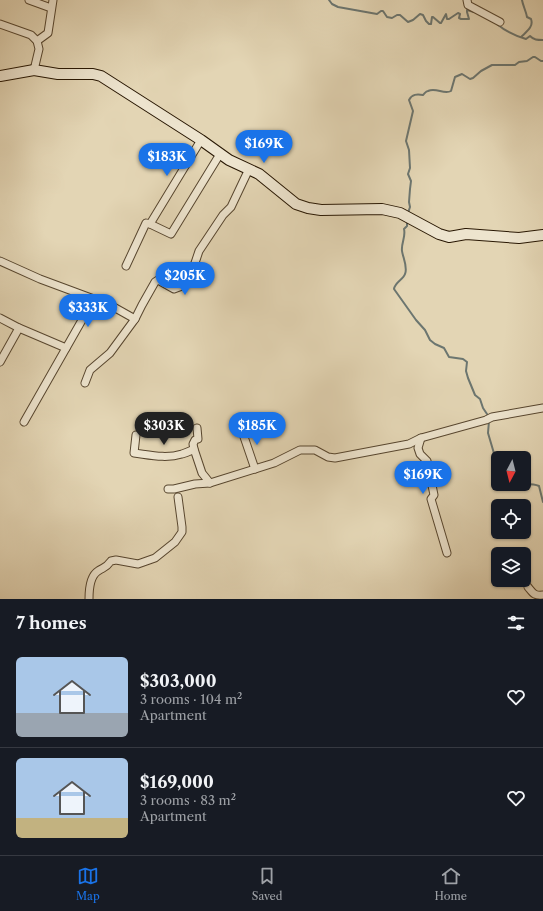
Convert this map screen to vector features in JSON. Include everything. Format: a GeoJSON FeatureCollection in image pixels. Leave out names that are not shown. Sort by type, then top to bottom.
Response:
{"type":"FeatureCollection","features":[{"type":"Feature","properties":{"kind":"street"},"geometry":{"type":"LineString","coordinates":[[29,0],[51,8]]}},
{"type":"Feature","properties":{"kind":"street"},"geometry":{"type":"LineString","coordinates":[[37,41],[48,33],[53,0]]}},
{"type":"Feature","properties":{"kind":"street"},"geometry":{"type":"LineString","coordinates":[[467,0],[468,5],[500,22]]}},
{"type":"Feature","properties":{"kind":"street"},"geometry":{"type":"LineString","coordinates":[[0,24],[31,35],[37,41],[39,49],[34,70]]}},
{"type":"Feature","properties":{"kind":"street"},"geometry":{"type":"LineString","coordinates":[[0,76],[34,70],[58,74],[93,74],[101,76],[201,140],[229,160],[259,174],[296,204],[308,208],[321,210],[382,209],[400,213],[439,234],[449,237],[466,234],[519,238],[543,235]]}},
{"type":"Feature","properties":{"kind":"street"},"geometry":{"type":"LineString","coordinates":[[150,224],[201,140]]}},
{"type":"Feature","properties":{"kind":"street"},"geometry":{"type":"LineString","coordinates":[[126,266],[146,223],[171,234],[220,154]]}},
{"type":"Feature","properties":{"kind":"street"},"geometry":{"type":"LineString","coordinates":[[85,383],[90,370],[110,353],[135,319],[155,282],[158,280],[174,289],[182,286],[195,263],[199,251],[223,215],[231,207],[249,169]]}},
{"type":"Feature","properties":{"kind":"street"},"geometry":{"type":"LineString","coordinates":[[0,261],[40,279],[110,305],[135,319]]}},
{"type":"Feature","properties":{"kind":"street"},"geometry":{"type":"LineString","coordinates":[[24,422],[94,299]]}},
{"type":"Feature","properties":{"kind":"street"},"geometry":{"type":"LineString","coordinates":[[0,318],[19,328],[66,348]]}},
{"type":"Feature","properties":{"kind":"street"},"geometry":{"type":"LineString","coordinates":[[0,362],[19,328]]}},
{"type":"Feature","properties":{"kind":"street"},"geometry":{"type":"LineString","coordinates":[[168,489],[210,483],[274,463],[300,450],[315,450],[328,457],[335,458],[409,444],[420,438],[492,417],[543,408]]}},
{"type":"Feature","properties":{"kind":"street"},"geometry":{"type":"LineString","coordinates":[[197,428],[198,439],[195,440],[193,444],[194,450],[202,473],[210,483]]}},
{"type":"Feature","properties":{"kind":"street"},"geometry":{"type":"LineString","coordinates":[[241,428],[255,469]]}},
{"type":"Feature","properties":{"kind":"street"},"geometry":{"type":"LineString","coordinates":[[136,435],[134,452],[170,456],[194,450]]}},
{"type":"Feature","properties":{"kind":"street"},"geometry":{"type":"LineString","coordinates":[[420,438],[418,448],[420,454],[426,461],[434,495],[431,499],[447,553]]}},
{"type":"Feature","properties":{"kind":"street"},"geometry":{"type":"LineString","coordinates":[[89,599],[89,593],[94,575],[98,570],[107,566],[111,561],[116,560],[138,564],[155,558],[175,542],[182,532],[178,497]]}},
{"type":"Feature","properties":{"kind":"street"},"geometry":{"type":"LineString","coordinates":[[528,587],[535,595],[543,595]]}},
{"type":"Feature","properties":{"kind":"waterway"},"geometry":{"type":"LineString","coordinates":[[329,0],[332,4],[338,7],[377,14],[383,11],[387,17],[392,18],[400,15],[408,22],[420,14],[423,15],[429,24],[431,24],[432,17],[441,23],[446,14],[447,19],[458,13],[460,14],[459,18],[469,19],[467,10],[474,12]]}},
{"type":"Feature","properties":{"kind":"waterway"},"geometry":{"type":"LineString","coordinates":[[521,37],[529,29],[532,22],[531,19],[527,17],[522,0]]}},
{"type":"Feature","properties":{"kind":"waterway"},"geometry":{"type":"LineString","coordinates":[[497,24],[507,31],[522,38],[526,39],[530,36],[536,40],[543,40]]}},
{"type":"Feature","properties":{"kind":"waterway"},"geometry":{"type":"LineString","coordinates":[[408,213],[410,207],[411,181],[408,174],[410,168],[409,150],[406,141],[413,111],[409,100],[410,98],[415,95],[423,95],[427,91],[431,90],[446,92],[451,91],[455,77],[462,74],[470,79],[492,65],[515,65],[519,62],[527,61],[533,57],[543,61]]}},
{"type":"Feature","properties":{"kind":"waterway"},"geometry":{"type":"LineString","coordinates":[[407,221],[407,226],[404,229],[402,248],[406,271],[394,289],[425,330],[430,340],[444,348],[449,357],[463,359],[467,362],[466,371],[468,378],[475,395],[480,399],[487,414]]}},
{"type":"Feature","properties":{"kind":"waterway"},"geometry":{"type":"LineString","coordinates":[[489,421],[488,433],[493,451]]}},
{"type":"Feature","properties":{"kind":"waterway"},"geometry":{"type":"LineString","coordinates":[[531,484],[539,486],[543,502]]}}]}
